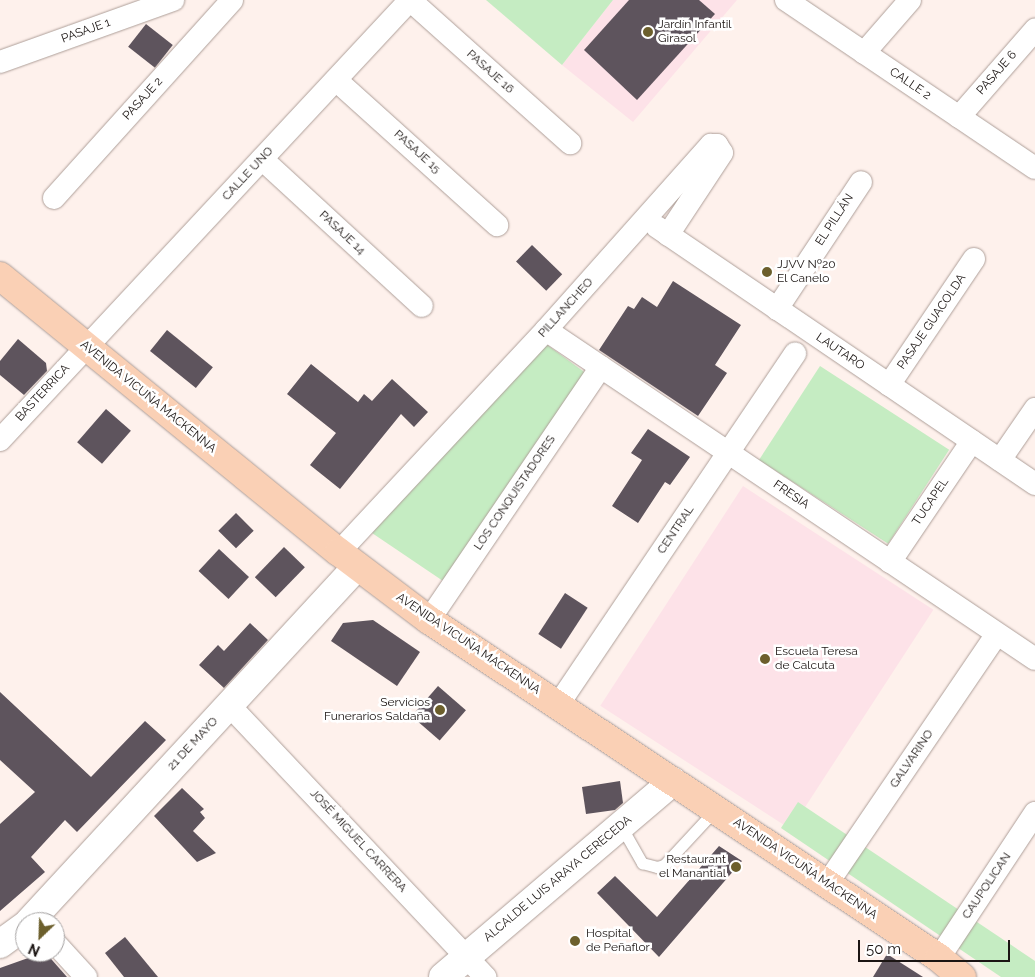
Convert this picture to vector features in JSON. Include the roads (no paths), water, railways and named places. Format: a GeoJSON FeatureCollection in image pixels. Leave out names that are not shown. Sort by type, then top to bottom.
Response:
{"type":"FeatureCollection","features":[{"type":"Feature","properties":{"kind":"main road","name":"AVENIDA VICUÑA MACKENNA"},"geometry":{"type":"LineString","coordinates":[[0,276],[348,559],[429,620],[939,958],[962,977]]}},
{"type":"Feature","properties":{"kind":"main road","name":"21 DE MAYO"},"geometry":{"type":"LineString","coordinates":[[40,912],[229,705],[348,559]]}},
{"type":"Feature","properties":{"kind":"main road","name":"ALCALDE LUIS ARAYA CERECEDA"},"geometry":{"type":"LineString","coordinates":[[443,977],[673,782]]}},
{"type":"Feature","properties":{"kind":"main road","name":"21 DE MAYO"},"geometry":{"type":"LineString","coordinates":[[0,944],[15,933]]}},
{"type":"Feature","properties":{"kind":"street","name":"PASAJE 1"},"geometry":{"type":"LineString","coordinates":[[0,62],[173,0]]}},
{"type":"Feature","properties":{"kind":"street","name":"PASAJE 2"},"geometry":{"type":"LineString","coordinates":[[54,198],[232,0]]}},
{"type":"Feature","properties":{"kind":"street","name":"CALLE UNO"},"geometry":{"type":"LineString","coordinates":[[87,348],[410,0]]}},
{"type":"Feature","properties":{"kind":"street","name":"PASAJE 16"},"geometry":{"type":"LineString","coordinates":[[410,0],[570,143]]}},
{"type":"Feature","properties":{"kind":"street","name":"CALLE 2"},"geometry":{"type":"LineString","coordinates":[[786,0],[1035,168]]}},
{"type":"Feature","properties":{"kind":"street"},"geometry":{"type":"LineString","coordinates":[[864,53],[910,0]]}},
{"type":"Feature","properties":{"kind":"street","name":"PASAJE 6"},"geometry":{"type":"LineString","coordinates":[[959,117],[1035,30]]}},
{"type":"Feature","properties":{"kind":"street","name":"PASAJE 15"},"geometry":{"type":"LineString","coordinates":[[336,80],[497,225]]}},
{"type":"Feature","properties":{"kind":"street","name":"PILLANCHEO"},"geometry":{"type":"LineString","coordinates":[[348,559],[546,330],[711,145],[720,146],[722,153],[668,235]]}},
{"type":"Feature","properties":{"kind":"street","name":"PASAJE 14"},"geometry":{"type":"LineString","coordinates":[[262,159],[422,306]]}},
{"type":"Feature","properties":{"kind":"street","name":"EL PILLÁN"},"geometry":{"type":"LineString","coordinates":[[777,309],[861,182]]}},
{"type":"Feature","properties":{"kind":"street","name":"LAUTARO"},"geometry":{"type":"LineString","coordinates":[[646,220],[1035,484]]}},
{"type":"Feature","properties":{"kind":"street","name":"PASAJE GUACOLDA"},"geometry":{"type":"LineString","coordinates":[[889,385],[974,259]]}},
{"type":"Feature","properties":{"kind":"street","name":"FRESIA"},"geometry":{"type":"LineString","coordinates":[[546,330],[1035,659]]}},
{"type":"Feature","properties":{"kind":"street","name":"BASTERRICA"},"geometry":{"type":"LineString","coordinates":[[0,440],[87,348]]}},
{"type":"Feature","properties":{"kind":"street","name":"CENTRAL"},"geometry":{"type":"LineString","coordinates":[[558,705],[795,354]]}},
{"type":"Feature","properties":{"kind":"street","name":"LOS CONQUISTADORES"},"geometry":{"type":"LineString","coordinates":[[429,620],[601,367]]}},
{"type":"Feature","properties":{"kind":"street"},"geometry":{"type":"LineString","coordinates":[[1000,460],[1035,409]]}},
{"type":"Feature","properties":{"kind":"street","name":"TUCAPEL"},"geometry":{"type":"LineString","coordinates":[[890,562],[972,441]]}},
{"type":"Feature","properties":{"kind":"street","name":"GALVARINO"},"geometry":{"type":"LineString","coordinates":[[827,884],[997,634]]}},
{"type":"Feature","properties":{"kind":"street","name":"JOSÉ MIGUEL CARRERA"},"geometry":{"type":"LineString","coordinates":[[229,705],[485,977]]}},
{"type":"Feature","properties":{"kind":"street","name":"CAUPOLICAN"},"geometry":{"type":"LineString","coordinates":[[939,958],[1035,813]]}},
{"type":"Feature","properties":{"kind":"street"},"geometry":{"type":"LineString","coordinates":[[65,954],[86,977]]}},
{"type":"Feature","properties":{"kind":"lane"},"geometry":{"type":"LineString","coordinates":[[621,826],[642,863],[657,868],[664,865],[715,810]]}},
{"type":"Feature","properties":{"kind":"place","name":"Jardín Infantil Girasol"},"geometry":{"type":"Point","coordinates":[648,32]}},
{"type":"Feature","properties":{"kind":"place","name":"JJVV Nº20 El Canelo"},"geometry":{"type":"Point","coordinates":[767,272]}},
{"type":"Feature","properties":{"kind":"place","name":"Escuela Teresa de Calcuta"},"geometry":{"type":"Point","coordinates":[765,659]}},
{"type":"Feature","properties":{"kind":"place","name":"Servicios Funerarios Saldaña"},"geometry":{"type":"Point","coordinates":[440,710]}},
{"type":"Feature","properties":{"kind":"place","name":"Restaurant el Manantial"},"geometry":{"type":"Point","coordinates":[736,867]}},
{"type":"Feature","properties":{"kind":"place","name":"Hospital de Peñaflor"},"geometry":{"type":"Point","coordinates":[575,941]}}]}
